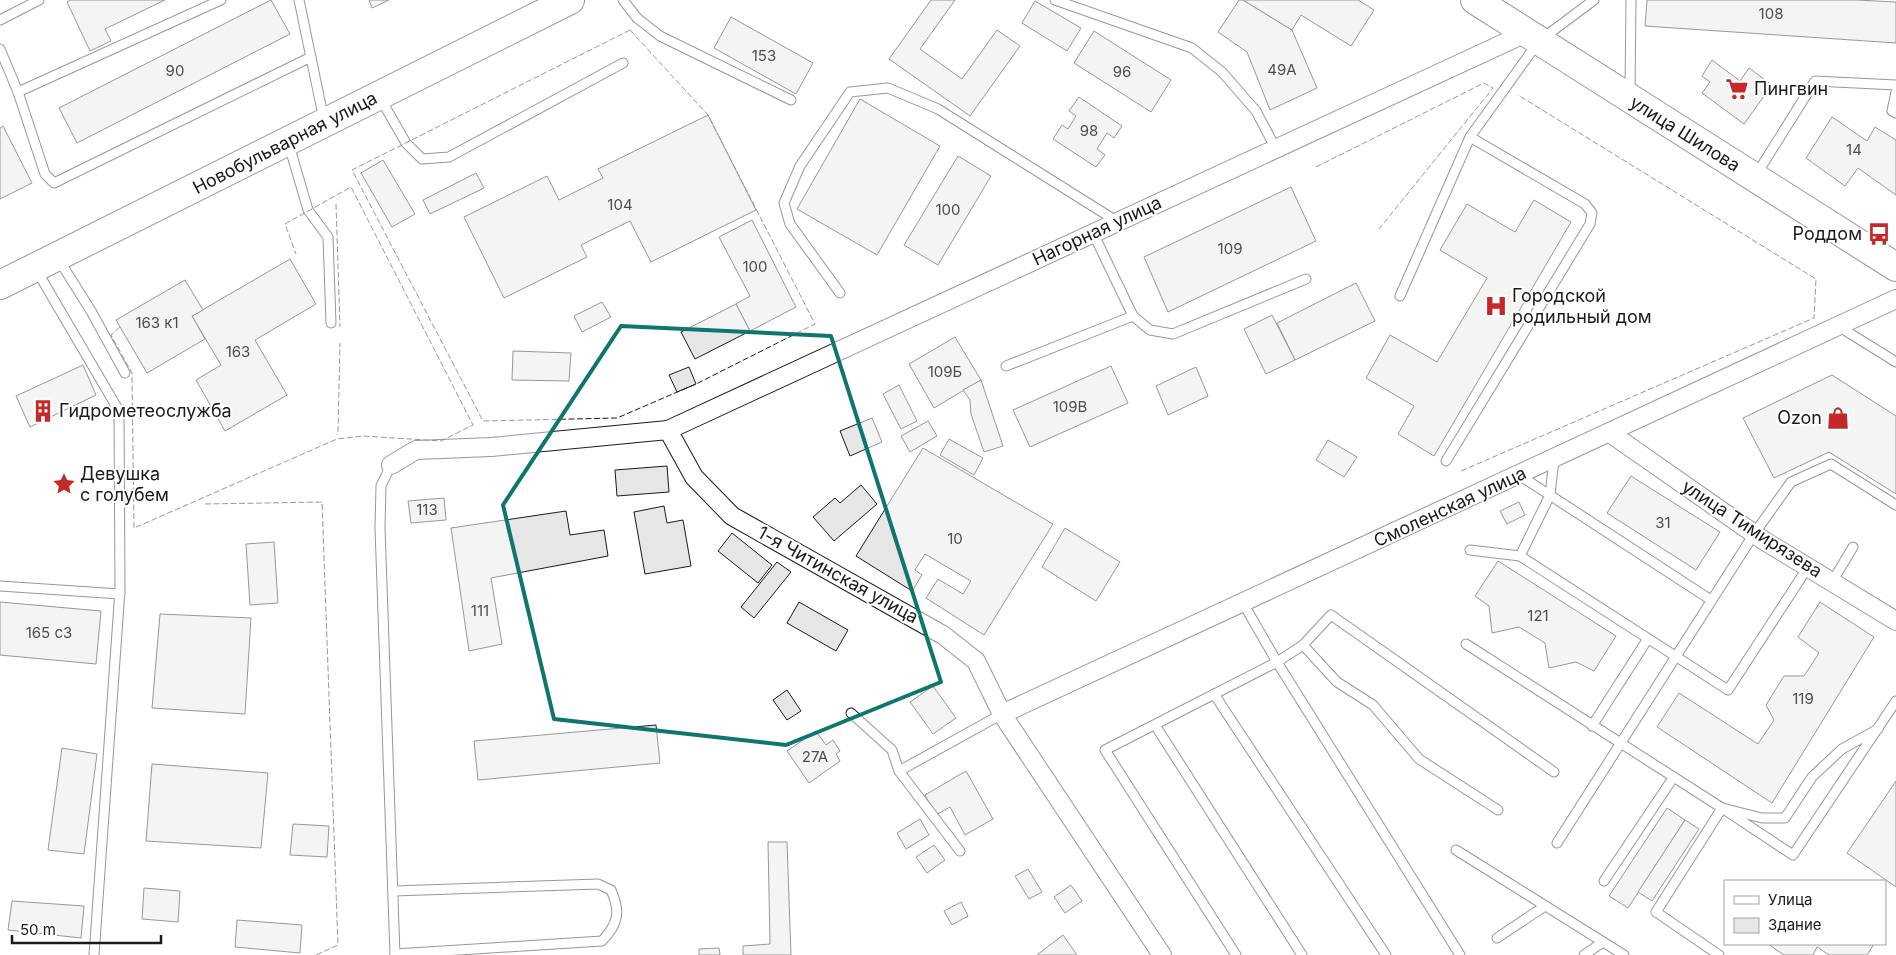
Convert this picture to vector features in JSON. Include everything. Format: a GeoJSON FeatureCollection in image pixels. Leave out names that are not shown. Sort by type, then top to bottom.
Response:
{"type":"FeatureCollection","features":[{"type":"Feature","properties":{"kind":"main road","name":"Новобульварная улица"},"geometry":{"type":"LineString","coordinates":[[0,285],[570,0]]}},
{"type":"Feature","properties":{"kind":"main road","name":"улица Шилова"},"geometry":{"type":"LineString","coordinates":[[1482,2],[1533,37],[1896,267]]}},
{"type":"Feature","properties":{"kind":"street","name":"Нагорная улица"},"geometry":{"type":"LineString","coordinates":[[668,430],[1276,149],[1533,37]]}},
{"type":"Feature","properties":{"kind":"street","name":"Смоленская улица"},"geometry":{"type":"LineString","coordinates":[[1002,714],[1896,299]]}},
{"type":"Feature","properties":{"kind":"street"},"geometry":{"type":"LineString","coordinates":[[391,465],[416,450],[491,447],[668,430]]}},
{"type":"Feature","properties":{"kind":"street","name":"1-я Читинская улица"},"geometry":{"type":"LineString","coordinates":[[668,430],[694,477],[732,516],[943,635],[976,661],[1002,714],[1162,955]]}},
{"type":"Feature","properties":{"kind":"street","name":"улица Тимирязева"},"geometry":{"type":"LineString","coordinates":[[1610,433],[1754,534],[1896,621]]}},
{"type":"Feature","properties":{"kind":"lane"},"geometry":{"type":"LineString","coordinates":[[0,20],[39,0]]}},
{"type":"Feature","properties":{"kind":"lane"},"geometry":{"type":"LineString","coordinates":[[18,92],[221,0]]}},
{"type":"Feature","properties":{"kind":"lane"},"geometry":{"type":"LineString","coordinates":[[299,0],[325,122]]}},
{"type":"Feature","properties":{"kind":"lane"},"geometry":{"type":"LineString","coordinates":[[622,0],[636,18],[660,36],[791,100]]}},
{"type":"Feature","properties":{"kind":"lane"},"geometry":{"type":"LineString","coordinates":[[1054,0],[1192,48],[1222,72],[1256,111],[1276,149]]}},
{"type":"Feature","properties":{"kind":"lane"},"geometry":{"type":"LineString","coordinates":[[1400,296],[1470,137],[1533,37],[1594,0]]}},
{"type":"Feature","properties":{"kind":"lane"},"geometry":{"type":"LineString","coordinates":[[1630,99],[1631,0]]}},
{"type":"Feature","properties":{"kind":"lane"},"geometry":{"type":"LineString","coordinates":[[0,49],[18,92],[45,174],[54,182],[311,57]]}},
{"type":"Feature","properties":{"kind":"lane"},"geometry":{"type":"LineString","coordinates":[[378,96],[406,143],[422,159],[449,157],[623,63]]}},
{"type":"Feature","properties":{"kind":"lane"},"geometry":{"type":"LineString","coordinates":[[1754,177],[1815,81],[1896,85]]}},
{"type":"Feature","properties":{"kind":"lane"},"geometry":{"type":"LineString","coordinates":[[840,294],[790,224],[784,204],[800,166],[850,92],[888,88],[938,109],[1118,222]]}},
{"type":"Feature","properties":{"kind":"lane"},"geometry":{"type":"LineString","coordinates":[[1896,92],[1892,110],[1896,113]]}},
{"type":"Feature","properties":{"kind":"lane"},"geometry":{"type":"LineString","coordinates":[[1446,462],[1590,224],[1592,213],[1585,204],[1470,137]]}},
{"type":"Feature","properties":{"kind":"lane"},"geometry":{"type":"LineString","coordinates":[[288,141],[308,210],[328,237],[331,323]]}},
{"type":"Feature","properties":{"kind":"lane"},"geometry":{"type":"LineString","coordinates":[[1093,233],[1133,316],[1150,330],[1173,334],[1306,279]]}},
{"type":"Feature","properties":{"kind":"lane"},"geometry":{"type":"LineString","coordinates":[[46,263],[91,310],[125,373]]}},
{"type":"Feature","properties":{"kind":"lane"},"geometry":{"type":"LineString","coordinates":[[46,263],[119,411],[120,594],[94,955]]}},
{"type":"Feature","properties":{"kind":"lane"},"geometry":{"type":"LineString","coordinates":[[1006,366],[1133,316]]}},
{"type":"Feature","properties":{"kind":"lane"},"geometry":{"type":"LineString","coordinates":[[1838,326],[1896,362]]}},
{"type":"Feature","properties":{"kind":"lane"},"geometry":{"type":"LineString","coordinates":[[1520,556],[1550,495],[1554,459]]}},
{"type":"Feature","properties":{"kind":"lane"},"geometry":{"type":"LineString","coordinates":[[1557,843],[1711,600],[1791,482],[1831,464],[1896,505]]}},
{"type":"Feature","properties":{"kind":"lane"},"geometry":{"type":"LineString","coordinates":[[391,465],[380,486],[380,528],[395,955],[602,941],[614,928],[617,903],[611,890],[598,884],[394,891]]}},
{"type":"Feature","properties":{"kind":"lane"},"geometry":{"type":"LineString","coordinates":[[1519,475],[1711,600]]}},
{"type":"Feature","properties":{"kind":"lane"},"geometry":{"type":"LineString","coordinates":[[1832,582],[1853,547]]}},
{"type":"Feature","properties":{"kind":"lane"},"geometry":{"type":"LineString","coordinates":[[1470,550],[1520,556],[1647,640],[1728,690],[1808,567]]}},
{"type":"Feature","properties":{"kind":"lane"},"geometry":{"type":"LineString","coordinates":[[0,586],[120,594]]}},
{"type":"Feature","properties":{"kind":"lane"},"geometry":{"type":"LineString","coordinates":[[1243,603],[1277,662],[1460,955]]}},
{"type":"Feature","properties":{"kind":"lane"},"geometry":{"type":"LineString","coordinates":[[1236,955],[1105,750],[1277,662],[1303,645],[1331,614],[1554,772]]}},
{"type":"Feature","properties":{"kind":"lane"},"geometry":{"type":"LineString","coordinates":[[1592,726],[1647,640]]}},
{"type":"Feature","properties":{"kind":"lane"},"geometry":{"type":"LineString","coordinates":[[1466,644],[1793,855],[1896,701]]}},
{"type":"Feature","properties":{"kind":"lane"},"geometry":{"type":"LineString","coordinates":[[1303,645],[1337,682],[1373,705],[1419,759],[1498,810]]}},
{"type":"Feature","properties":{"kind":"lane"},"geometry":{"type":"LineString","coordinates":[[1214,694],[1386,955]]}},
{"type":"Feature","properties":{"kind":"lane"},"geometry":{"type":"LineString","coordinates":[[851,713],[892,750],[899,771],[960,850]]}},
{"type":"Feature","properties":{"kind":"lane"},"geometry":{"type":"LineString","coordinates":[[899,771],[1002,714]]}},
{"type":"Feature","properties":{"kind":"lane"},"geometry":{"type":"LineString","coordinates":[[1155,725],[1302,955]]}},
{"type":"Feature","properties":{"kind":"lane"},"geometry":{"type":"LineString","coordinates":[[1722,808],[1762,818],[1785,818],[1812,777],[1842,749],[1878,729]]}},
{"type":"Feature","properties":{"kind":"lane"},"geometry":{"type":"LineString","coordinates":[[1604,881],[1673,778]]}},
{"type":"Feature","properties":{"kind":"lane"},"geometry":{"type":"LineString","coordinates":[[1719,955],[1656,912],[1722,808]]}},
{"type":"Feature","properties":{"kind":"lane"},"geometry":{"type":"LineString","coordinates":[[1456,850],[1624,955]]}},
{"type":"Feature","properties":{"kind":"lane"},"geometry":{"type":"LineString","coordinates":[[1497,938],[1545,906]]}},
{"type":"Feature","properties":{"kind":"lane"},"geometry":{"type":"LineString","coordinates":[[1584,955],[1603,942]]}},
{"type":"Feature","properties":{"kind":"highlighted area"},"geometry":{"type":"Polygon","coordinates":[[[621,326],[831,336],[941,682],[786,745],[554,719],[503,505],[621,326]]]}},
{"type":"Feature","properties":{"kind":"building"},"geometry":{"type":"Polygon","coordinates":[[[70,0],[165,0],[105,29],[111,41],[90,51],[67,2],[70,0]]]}},
{"type":"Feature","properties":{"kind":"building"},"geometry":{"type":"Polygon","coordinates":[[[271,0],[290,34],[77,143],[59,108],[271,0]]]}},
{"type":"Feature","properties":{"kind":"building"},"geometry":{"type":"Polygon","coordinates":[[[369,0],[389,0],[372,8],[369,0]]]}},
{"type":"Feature","properties":{"kind":"building"},"geometry":{"type":"Polygon","coordinates":[[[931,0],[955,0],[920,49],[962,79],[997,30],[1020,46],[970,116],[889,59],[931,0]]]}},
{"type":"Feature","properties":{"kind":"building"},"geometry":{"type":"Polygon","coordinates":[[[1239,0],[1243,0],[1292,30],[1317,88],[1270,110],[1247,52],[1218,32],[1239,0]]]}},
{"type":"Feature","properties":{"kind":"building"},"geometry":{"type":"Polygon","coordinates":[[[1243,0],[1358,0],[1374,10],[1351,46],[1301,15],[1292,30],[1243,0]]]}},
{"type":"Feature","properties":{"kind":"building"},"geometry":{"type":"Polygon","coordinates":[[[1647,0],[1857,0],[1896,2],[1896,43],[1645,26],[1647,0]]]}},
{"type":"Feature","properties":{"kind":"building"},"geometry":{"type":"Polygon","coordinates":[[[1035,1],[1081,28],[1067,51],[1022,23],[1035,1]]]}},
{"type":"Feature","properties":{"kind":"building"},"geometry":{"type":"Polygon","coordinates":[[[731,17],[813,63],[796,94],[714,48],[731,17]]]}},
{"type":"Feature","properties":{"kind":"building"},"geometry":{"type":"Polygon","coordinates":[[[1094,31],[1171,80],[1151,112],[1074,63],[1094,31]]]}},
{"type":"Feature","properties":{"kind":"building","name":"Пингвин"},"geometry":{"type":"Polygon","coordinates":[[[1712,60],[1740,81],[1749,68],[1772,85],[1744,124],[1702,93],[1710,82],[1702,76],[1712,60]]]}},
{"type":"Feature","properties":{"kind":"building"},"geometry":{"type":"Polygon","coordinates":[[[1079,97],[1122,126],[1114,138],[1107,133],[1097,149],[1105,155],[1096,167],[1053,139],[1062,125],[1068,129],[1076,116],[1069,111],[1079,97]]]}},
{"type":"Feature","properties":{"kind":"building"},"geometry":{"type":"Polygon","coordinates":[[[860,99],[940,146],[877,255],[797,209],[860,99]]]}},
{"type":"Feature","properties":{"kind":"building"},"geometry":{"type":"Polygon","coordinates":[[[708,115],[756,210],[651,262],[630,221],[581,245],[587,257],[504,298],[464,217],[547,176],[559,200],[603,178],[598,169],[708,115]]]}},
{"type":"Feature","properties":{"kind":"building"},"geometry":{"type":"Polygon","coordinates":[[[1832,117],[1867,141],[1875,127],[1896,140],[1896,195],[1858,168],[1845,186],[1806,158],[1832,117]]]}},
{"type":"Feature","properties":{"kind":"building"},"geometry":{"type":"Polygon","coordinates":[[[3,126],[32,183],[0,199],[0,128],[3,126]]]}},
{"type":"Feature","properties":{"kind":"building"},"geometry":{"type":"Polygon","coordinates":[[[958,156],[991,176],[938,265],[904,245],[958,156]]]}},
{"type":"Feature","properties":{"kind":"building"},"geometry":{"type":"Polygon","coordinates":[[[383,160],[415,214],[392,227],[361,173],[383,160]]]}},
{"type":"Feature","properties":{"kind":"building"},"geometry":{"type":"Polygon","coordinates":[[[476,173],[484,188],[430,214],[423,200],[476,173]]]}},
{"type":"Feature","properties":{"kind":"building"},"geometry":{"type":"Polygon","coordinates":[[[1291,187],[1316,241],[1168,312],[1144,257],[1291,187]]]}},
{"type":"Feature","properties":{"kind":"building","name":"Городской родильный дом"},"geometry":{"type":"Polygon","coordinates":[[[1534,200],[1571,222],[1434,456],[1398,434],[1414,406],[1366,378],[1390,335],[1437,362],[1487,278],[1440,250],[1467,204],[1515,232],[1534,200]]]}},
{"type":"Feature","properties":{"kind":"building"},"geometry":{"type":"Polygon","coordinates":[[[752,220],[796,307],[750,331],[736,304],[750,296],[719,237],[752,220]]]}},
{"type":"Feature","properties":{"kind":"building"},"geometry":{"type":"Polygon","coordinates":[[[290,259],[316,304],[255,340],[287,395],[225,431],[196,380],[221,365],[192,316],[290,259]]]}},
{"type":"Feature","properties":{"kind":"building"},"geometry":{"type":"Polygon","coordinates":[[[185,280],[203,310],[192,316],[205,339],[147,373],[116,320],[185,280]]]}},
{"type":"Feature","properties":{"kind":"building"},"geometry":{"type":"Polygon","coordinates":[[[1356,283],[1375,321],[1295,360],[1277,323],[1356,283]]]}},
{"type":"Feature","properties":{"kind":"building"},"geometry":{"type":"Polygon","coordinates":[[[602,302],[611,317],[582,332],[574,316],[602,302]]]}},
{"type":"Feature","properties":{"kind":"building"},"geometry":{"type":"Polygon","coordinates":[[[736,304],[750,331],[695,359],[681,332],[736,304]]]}},
{"type":"Feature","properties":{"kind":"building"},"geometry":{"type":"Polygon","coordinates":[[[1272,315],[1295,360],[1266,374],[1244,329],[1272,315]]]}},
{"type":"Feature","properties":{"kind":"building"},"geometry":{"type":"Polygon","coordinates":[[[955,337],[981,380],[934,408],[909,364],[955,337]]]}},
{"type":"Feature","properties":{"kind":"building"},"geometry":{"type":"Polygon","coordinates":[[[513,351],[571,353],[569,381],[512,380],[513,351]]]}},
{"type":"Feature","properties":{"kind":"building","name":"Гидрометеослужба"},"geometry":{"type":"Polygon","coordinates":[[[83,365],[96,395],[30,427],[16,396],[83,365]]]}},
{"type":"Feature","properties":{"kind":"building"},"geometry":{"type":"Polygon","coordinates":[[[1111,366],[1128,403],[1030,447],[1013,410],[1111,366]]]}},
{"type":"Feature","properties":{"kind":"building"},"geometry":{"type":"Polygon","coordinates":[[[689,367],[696,384],[677,392],[669,375],[689,367]]]}},
{"type":"Feature","properties":{"kind":"building"},"geometry":{"type":"Polygon","coordinates":[[[1196,367],[1208,396],[1168,415],[1156,386],[1196,367]]]}},
{"type":"Feature","properties":{"kind":"building"},"geometry":{"type":"Polygon","coordinates":[[[1832,375],[1896,416],[1896,494],[1829,452],[1774,478],[1743,418],[1832,375]]]}},
{"type":"Feature","properties":{"kind":"building"},"geometry":{"type":"Polygon","coordinates":[[[981,380],[1003,446],[984,452],[971,414],[970,400],[963,390],[981,380]]]}},
{"type":"Feature","properties":{"kind":"building"},"geometry":{"type":"Polygon","coordinates":[[[899,385],[917,421],[901,429],[883,394],[899,385]]]}},
{"type":"Feature","properties":{"kind":"building"},"geometry":{"type":"Polygon","coordinates":[[[872,418],[882,442],[850,456],[840,431],[872,418]]]}},
{"type":"Feature","properties":{"kind":"building"},"geometry":{"type":"Polygon","coordinates":[[[928,421],[937,436],[910,452],[901,436],[928,421]]]}},
{"type":"Feature","properties":{"kind":"building"},"geometry":{"type":"Polygon","coordinates":[[[949,439],[983,458],[974,475],[940,455],[949,439]]]}},
{"type":"Feature","properties":{"kind":"building"},"geometry":{"type":"Polygon","coordinates":[[[1328,440],[1357,457],[1344,477],[1316,460],[1328,440]]]}},
{"type":"Feature","properties":{"kind":"building"},"geometry":{"type":"Polygon","coordinates":[[[923,448],[1053,524],[984,635],[926,598],[938,579],[963,594],[971,581],[925,554],[915,570],[922,575],[912,591],[856,556],[923,448]]]}},
{"type":"Feature","properties":{"kind":"building"},"geometry":{"type":"Polygon","coordinates":[[[667,466],[669,492],[617,496],[615,470],[667,466]]]}},
{"type":"Feature","properties":{"kind":"building"},"geometry":{"type":"Polygon","coordinates":[[[1631,476],[1720,532],[1696,570],[1607,513],[1631,476]]]}},
{"type":"Feature","properties":{"kind":"building"},"geometry":{"type":"Polygon","coordinates":[[[861,485],[877,504],[834,541],[813,517],[835,498],[840,503],[861,485]]]}},
{"type":"Feature","properties":{"kind":"building"},"geometry":{"type":"Polygon","coordinates":[[[444,498],[446,520],[411,523],[408,501],[444,498]]]}},
{"type":"Feature","properties":{"kind":"building"},"geometry":{"type":"Polygon","coordinates":[[[1519,502],[1525,515],[1507,524],[1500,511],[1519,502]]]}},
{"type":"Feature","properties":{"kind":"building"},"geometry":{"type":"Polygon","coordinates":[[[664,506],[667,523],[683,520],[691,566],[645,574],[634,512],[664,506]]]}},
{"type":"Feature","properties":{"kind":"building"},"geometry":{"type":"Polygon","coordinates":[[[566,511],[570,535],[604,530],[608,556],[491,578],[502,644],[469,651],[451,528],[566,511]]]}},
{"type":"Feature","properties":{"kind":"building"},"geometry":{"type":"Polygon","coordinates":[[[1065,528],[1120,562],[1096,601],[1042,567],[1065,528]]]}},
{"type":"Feature","properties":{"kind":"building"},"geometry":{"type":"Polygon","coordinates":[[[732,533],[772,565],[758,583],[718,551],[732,533]]]}},
{"type":"Feature","properties":{"kind":"building"},"geometry":{"type":"Polygon","coordinates":[[[274,542],[278,603],[250,605],[246,544],[274,542]]]}},
{"type":"Feature","properties":{"kind":"building"},"geometry":{"type":"Polygon","coordinates":[[[1498,561],[1616,636],[1594,671],[1576,662],[1549,668],[1545,643],[1519,627],[1492,633],[1489,606],[1475,596],[1498,561]]]}},
{"type":"Feature","properties":{"kind":"building"},"geometry":{"type":"Polygon","coordinates":[[[777,562],[791,572],[754,618],[741,607],[777,562]]]}},
{"type":"Feature","properties":{"kind":"building"},"geometry":{"type":"Polygon","coordinates":[[[0,602],[101,611],[96,664],[0,655],[0,602]]]}},
{"type":"Feature","properties":{"kind":"building"},"geometry":{"type":"Polygon","coordinates":[[[799,602],[848,630],[836,651],[787,623],[799,602]]]}},
{"type":"Feature","properties":{"kind":"building"},"geometry":{"type":"Polygon","coordinates":[[[1820,602],[1874,637],[1772,803],[1657,727],[1679,693],[1758,744],[1774,720],[1766,705],[1784,676],[1804,676],[1819,653],[1798,637],[1820,602]]]}},
{"type":"Feature","properties":{"kind":"building"},"geometry":{"type":"Polygon","coordinates":[[[160,614],[251,618],[245,714],[152,708],[160,614]]]}},
{"type":"Feature","properties":{"kind":"building"},"geometry":{"type":"Polygon","coordinates":[[[933,686],[956,718],[933,734],[910,702],[933,686]]]}},
{"type":"Feature","properties":{"kind":"building"},"geometry":{"type":"Polygon","coordinates":[[[787,690],[801,711],[787,720],[773,700],[787,690]]]}},
{"type":"Feature","properties":{"kind":"building"},"geometry":{"type":"Polygon","coordinates":[[[656,725],[660,763],[478,780],[474,741],[656,725]]]}},
{"type":"Feature","properties":{"kind":"building"},"geometry":{"type":"Polygon","coordinates":[[[816,731],[826,745],[833,740],[840,751],[836,754],[840,761],[809,783],[787,751],[816,731]]]}},
{"type":"Feature","properties":{"kind":"building"},"geometry":{"type":"Polygon","coordinates":[[[62,748],[97,754],[84,854],[48,850],[62,748]]]}},
{"type":"Feature","properties":{"kind":"building"},"geometry":{"type":"Polygon","coordinates":[[[152,764],[268,773],[261,848],[146,841],[152,764]]]}},
{"type":"Feature","properties":{"kind":"building"},"geometry":{"type":"Polygon","coordinates":[[[966,771],[993,819],[965,835],[950,807],[936,815],[925,795],[966,771]]]}},
{"type":"Feature","properties":{"kind":"building"},"geometry":{"type":"Polygon","coordinates":[[[1896,781],[1896,887],[1847,853],[1896,781]]]}},
{"type":"Feature","properties":{"kind":"building"},"geometry":{"type":"Polygon","coordinates":[[[1667,808],[1685,820],[1628,908],[1609,896],[1667,808]]]}},
{"type":"Feature","properties":{"kind":"building"},"geometry":{"type":"Polygon","coordinates":[[[920,819],[929,835],[906,849],[897,833],[920,819]]]}},
{"type":"Feature","properties":{"kind":"building"},"geometry":{"type":"Polygon","coordinates":[[[1685,820],[1699,829],[1652,901],[1638,892],[1685,820]]]}},
{"type":"Feature","properties":{"kind":"building"},"geometry":{"type":"Polygon","coordinates":[[[293,824],[329,826],[327,857],[290,855],[293,824]]]}},
{"type":"Feature","properties":{"kind":"building"},"geometry":{"type":"Polygon","coordinates":[[[768,842],[787,842],[791,955],[743,955],[743,946],[770,944],[768,842]]]}},
{"type":"Feature","properties":{"kind":"building"},"geometry":{"type":"Polygon","coordinates":[[[934,845],[945,860],[927,873],[916,857],[934,845]]]}},
{"type":"Feature","properties":{"kind":"building"},"geometry":{"type":"Polygon","coordinates":[[[1028,869],[1042,892],[1029,899],[1015,876],[1028,869]]]}},
{"type":"Feature","properties":{"kind":"building"},"geometry":{"type":"Polygon","coordinates":[[[1071,885],[1082,901],[1065,913],[1054,897],[1071,885]]]}},
{"type":"Feature","properties":{"kind":"building"},"geometry":{"type":"Polygon","coordinates":[[[144,888],[180,891],[178,922],[142,919],[144,888]]]}},
{"type":"Feature","properties":{"kind":"building"},"geometry":{"type":"Polygon","coordinates":[[[12,901],[84,906],[81,938],[8,930],[12,901]]]}},
{"type":"Feature","properties":{"kind":"building"},"geometry":{"type":"Polygon","coordinates":[[[961,902],[968,916],[952,925],[944,911],[961,902]]]}},
{"type":"Feature","properties":{"kind":"building"},"geometry":{"type":"Polygon","coordinates":[[[237,920],[302,925],[300,953],[235,947],[237,920]]]}},
{"type":"Feature","properties":{"kind":"building"},"geometry":{"type":"Polygon","coordinates":[[[1063,935],[1077,955],[1037,955],[1063,935]]]}},
{"type":"Feature","properties":{"kind":"building"},"geometry":{"type":"Polygon","coordinates":[[[1769,945],[1873,945],[1867,955],[1829,955],[1817,947],[1813,955],[1784,955],[1769,945]]]}},
{"type":"Feature","properties":{"kind":"building"},"geometry":{"type":"Polygon","coordinates":[[[719,948],[720,955],[699,955],[699,949],[719,948]]]}},
{"type":"Feature","properties":{"kind":"fence"},"geometry":{"type":"LineString","coordinates":[[630,30],[708,115],[815,324],[696,384],[617,418],[483,421],[352,170],[630,30]]}},
{"type":"Feature","properties":{"kind":"fence"},"geometry":{"type":"LineString","coordinates":[[1316,167],[1484,83],[1493,88],[1379,229]]}},
{"type":"Feature","properties":{"kind":"fence"},"geometry":{"type":"LineString","coordinates":[[1461,471],[1814,318],[1816,279],[1518,95]]}},
{"type":"Feature","properties":{"kind":"fence"},"geometry":{"type":"LineString","coordinates":[[120,327],[111,335],[132,373],[134,528],[337,439],[363,436],[441,441],[473,425],[351,187],[285,224],[296,254]]}},
{"type":"Feature","properties":{"kind":"fence"},"geometry":{"type":"LineString","coordinates":[[336,204],[340,327]]}},
{"type":"Feature","properties":{"kind":"fence"},"geometry":{"type":"LineString","coordinates":[[338,432],[340,343]]}},
{"type":"Feature","properties":{"kind":"fence"},"geometry":{"type":"LineString","coordinates":[[205,504],[322,502],[338,945],[316,955]]}},
{"type":"Feature","properties":{"kind":"place","name":"Пингвин"},"geometry":{"type":"Point","coordinates":[1737,89]}},
{"type":"Feature","properties":{"kind":"place","name":"Роддом"},"geometry":{"type":"Point","coordinates":[1879,234]}},
{"type":"Feature","properties":{"kind":"place","name":"Городской родильный дом"},"geometry":{"type":"Point","coordinates":[1496,306]}},
{"type":"Feature","properties":{"kind":"place","name":"Гидрометеослужба"},"geometry":{"type":"Point","coordinates":[43,411]}},
{"type":"Feature","properties":{"kind":"place","name":"Ozon"},"geometry":{"type":"Point","coordinates":[1838,418]}},
{"type":"Feature","properties":{"kind":"place","name":"Девушка с голубем"},"geometry":{"type":"Point","coordinates":[64,484]}}]}
